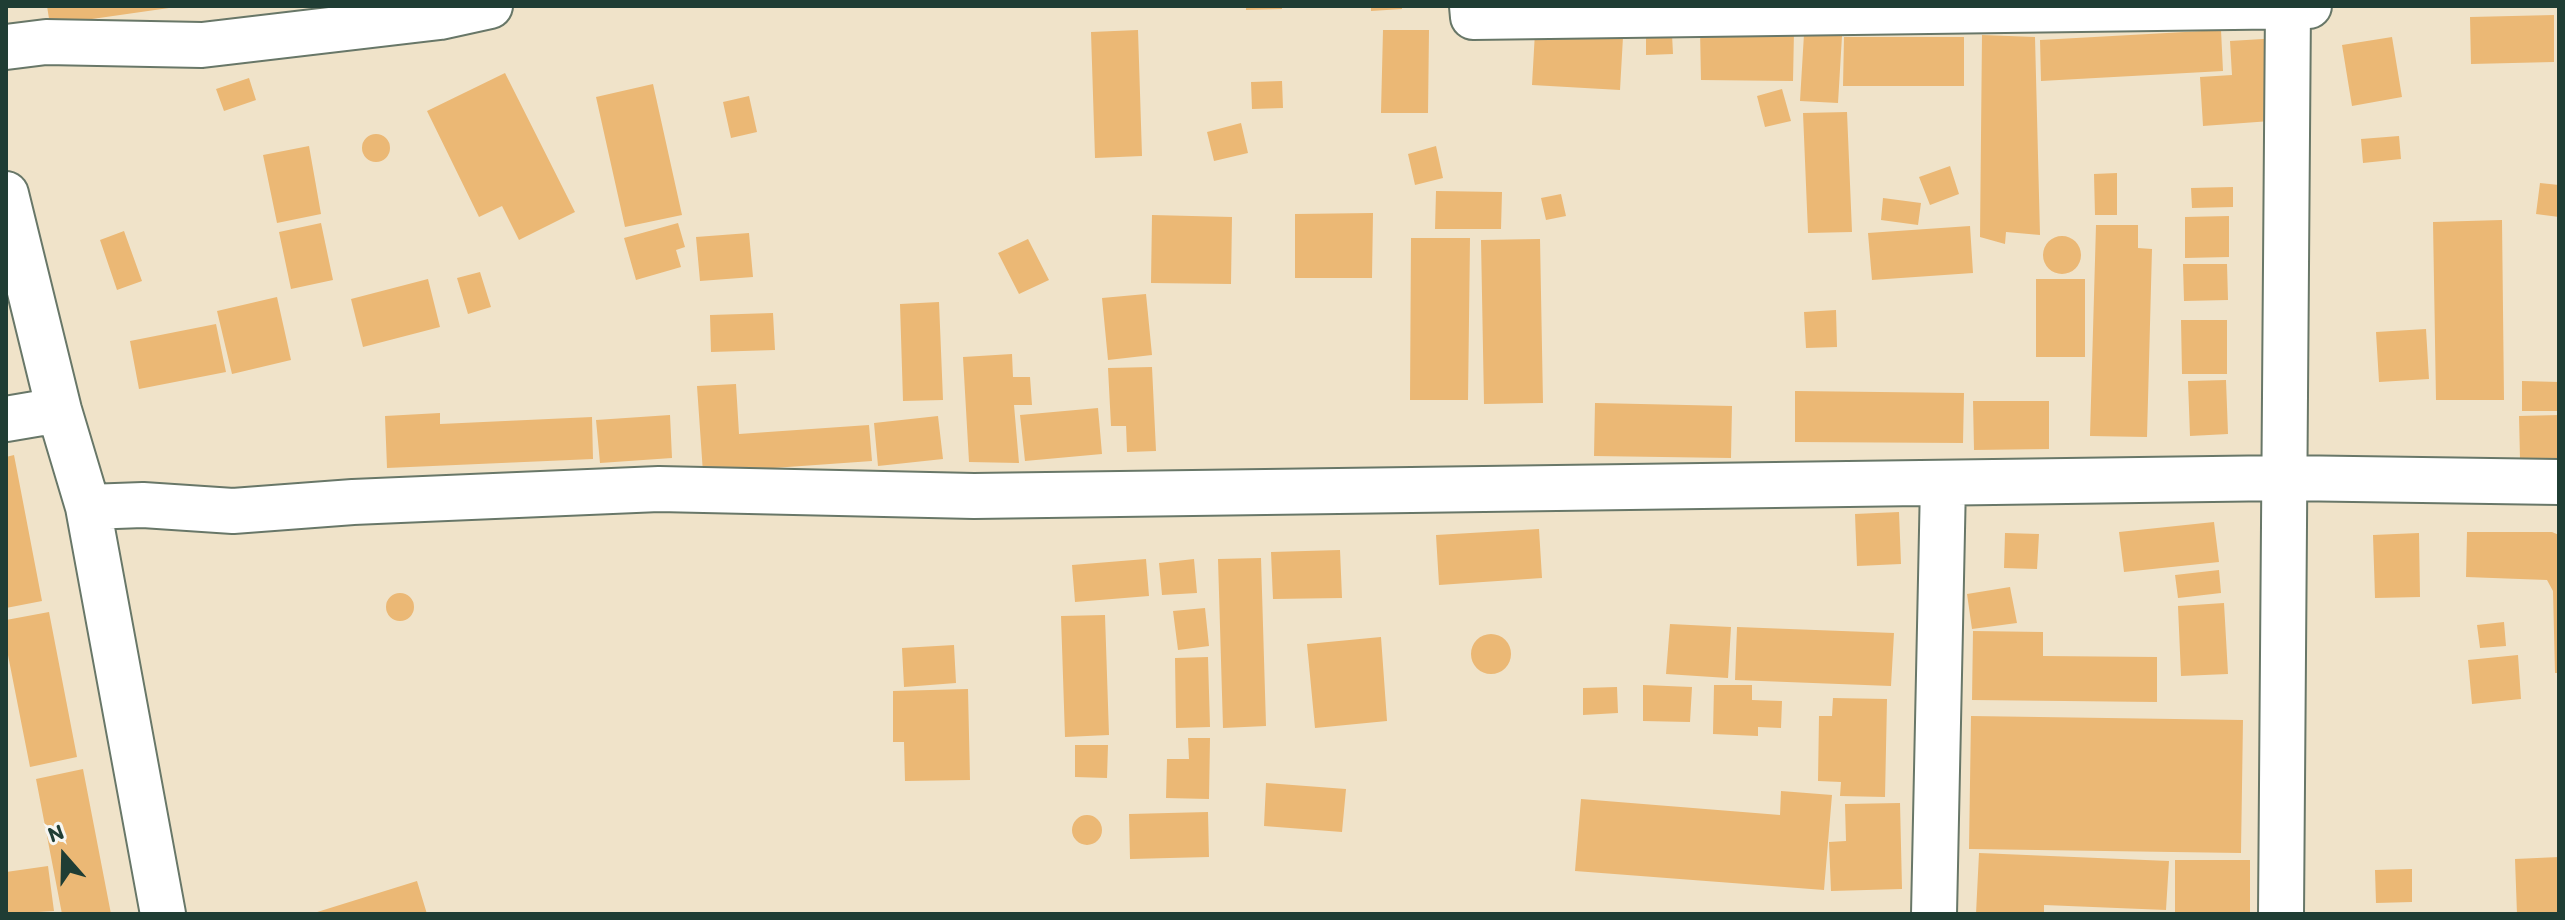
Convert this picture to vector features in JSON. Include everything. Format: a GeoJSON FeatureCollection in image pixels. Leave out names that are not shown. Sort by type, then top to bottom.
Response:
{"type":"FeatureCollection","features":[{"type":"Feature","properties":{"kind":"street"},"geometry":{"type":"LineString","coordinates":[[6,47],[46,42],[202,45],[440,17],[490,6]]}},
{"type":"Feature","properties":{"kind":"street"},"geometry":{"type":"LineString","coordinates":[[1472,6],[1473,17],[2295,6],[2285,478],[2281,914]]}},
{"type":"Feature","properties":{"kind":"street"},"geometry":{"type":"LineString","coordinates":[[6,194],[59,410],[88,507],[163,914]]}},
{"type":"Feature","properties":{"kind":"street"},"geometry":{"type":"LineString","coordinates":[[6,419],[59,410]]}},
{"type":"Feature","properties":{"kind":"street"},"geometry":{"type":"LineString","coordinates":[[88,507],[143,505],[233,511],[353,502],[659,489],[974,496],[2285,478],[2559,482]]}},
{"type":"Feature","properties":{"kind":"street"},"geometry":{"type":"LineString","coordinates":[[1934,914],[1943,483]]}},
{"type":"Feature","properties":{"kind":"building"},"geometry":{"type":"Polygon","coordinates":[[[47,6],[169,6],[169,8],[50,25],[47,6]]]}},
{"type":"Feature","properties":{"kind":"building"},"geometry":{"type":"Polygon","coordinates":[[[1246,6],[1282,6],[1282,9],[1246,10],[1246,6]]]}},
{"type":"Feature","properties":{"kind":"building"},"geometry":{"type":"Polygon","coordinates":[[[1371,6],[1402,6],[1402,9],[1371,11],[1371,6]]]}},
{"type":"Feature","properties":{"kind":"building"},"geometry":{"type":"Polygon","coordinates":[[[2554,15],[2554,62],[2471,64],[2470,17],[2554,15]]]}},
{"type":"Feature","properties":{"kind":"building"},"geometry":{"type":"Polygon","coordinates":[[[1138,30],[1142,156],[1095,158],[1091,32],[1138,30]]]}},
{"type":"Feature","properties":{"kind":"building"},"geometry":{"type":"Polygon","coordinates":[[[1383,30],[1429,30],[1428,113],[1381,113],[1383,30]]]}},
{"type":"Feature","properties":{"kind":"building"},"geometry":{"type":"Polygon","coordinates":[[[1700,30],[1794,31],[1793,81],[1701,80],[1700,30]]]}},
{"type":"Feature","properties":{"kind":"building"},"geometry":{"type":"Polygon","coordinates":[[[2221,30],[2223,71],[2041,81],[2040,40],[2221,30]]]}},
{"type":"Feature","properties":{"kind":"building"},"geometry":{"type":"Polygon","coordinates":[[[1535,32],[1623,37],[1620,90],[1532,85],[1535,32]]]}},
{"type":"Feature","properties":{"kind":"building"},"geometry":{"type":"Polygon","coordinates":[[[1672,34],[1673,54],[1646,55],[1646,36],[1672,34]]]}},
{"type":"Feature","properties":{"kind":"building"},"geometry":{"type":"Polygon","coordinates":[[[1804,34],[1842,36],[1838,103],[1800,101],[1804,34]]]}},
{"type":"Feature","properties":{"kind":"building"},"geometry":{"type":"Polygon","coordinates":[[[1982,35],[2035,37],[2040,235],[2006,232],[2005,244],[1980,237],[1982,35]]]}},
{"type":"Feature","properties":{"kind":"building"},"geometry":{"type":"Polygon","coordinates":[[[1844,37],[1964,37],[1964,86],[1843,86],[1844,37]]]}},
{"type":"Feature","properties":{"kind":"building"},"geometry":{"type":"Polygon","coordinates":[[[2392,37],[2402,97],[2352,106],[2342,45],[2392,37]]]}},
{"type":"Feature","properties":{"kind":"building"},"geometry":{"type":"Polygon","coordinates":[[[2279,38],[2284,120],[2203,126],[2200,77],[2232,75],[2230,41],[2279,38]]]}},
{"type":"Feature","properties":{"kind":"building"},"geometry":{"type":"Polygon","coordinates":[[[505,73],[575,212],[519,240],[502,206],[479,217],[427,111],[505,73]]]}},
{"type":"Feature","properties":{"kind":"building"},"geometry":{"type":"Polygon","coordinates":[[[249,78],[256,100],[224,111],[216,89],[249,78]]]}},
{"type":"Feature","properties":{"kind":"building"},"geometry":{"type":"Polygon","coordinates":[[[1282,81],[1283,108],[1252,109],[1251,82],[1282,81]]]}},
{"type":"Feature","properties":{"kind":"building"},"geometry":{"type":"Polygon","coordinates":[[[653,84],[682,215],[625,227],[596,97],[653,84]]]}},
{"type":"Feature","properties":{"kind":"building"},"geometry":{"type":"Polygon","coordinates":[[[1782,89],[1791,121],[1765,127],[1757,96],[1782,89]]]}},
{"type":"Feature","properties":{"kind":"building"},"geometry":{"type":"Polygon","coordinates":[[[749,96],[757,132],[731,138],[723,102],[749,96]]]}},
{"type":"Feature","properties":{"kind":"building"},"geometry":{"type":"Polygon","coordinates":[[[1847,112],[1852,232],[1808,233],[1803,113],[1847,112]]]}},
{"type":"Feature","properties":{"kind":"building"},"geometry":{"type":"Polygon","coordinates":[[[1241,123],[1248,153],[1214,161],[1207,132],[1241,123]]]}},
{"type":"Feature","properties":{"kind":"building"},"geometry":{"type":"Polygon","coordinates":[[[376,134],[386,138],[390,148],[386,158],[376,162],[366,158],[362,148],[366,138],[376,134]]]}},
{"type":"Feature","properties":{"kind":"building"},"geometry":{"type":"Polygon","coordinates":[[[2399,136],[2401,159],[2363,163],[2361,139],[2399,136]]]}},
{"type":"Feature","properties":{"kind":"building"},"geometry":{"type":"Polygon","coordinates":[[[309,146],[321,214],[277,223],[263,155],[309,146]]]}},
{"type":"Feature","properties":{"kind":"building"},"geometry":{"type":"Polygon","coordinates":[[[1436,146],[1443,178],[1415,185],[1408,154],[1436,146]]]}},
{"type":"Feature","properties":{"kind":"building"},"geometry":{"type":"Polygon","coordinates":[[[1950,166],[1959,194],[1930,205],[1919,177],[1950,166]]]}},
{"type":"Feature","properties":{"kind":"building"},"geometry":{"type":"Polygon","coordinates":[[[2117,173],[2117,215],[2095,215],[2094,174],[2117,173]]]}},
{"type":"Feature","properties":{"kind":"building"},"geometry":{"type":"Polygon","coordinates":[[[2540,183],[2559,185],[2559,217],[2536,214],[2540,183]]]}},
{"type":"Feature","properties":{"kind":"building"},"geometry":{"type":"Polygon","coordinates":[[[2233,187],[2233,207],[2192,208],[2191,188],[2233,187]]]}},
{"type":"Feature","properties":{"kind":"building"},"geometry":{"type":"Polygon","coordinates":[[[1436,191],[1502,192],[1501,229],[1435,229],[1436,191]]]}},
{"type":"Feature","properties":{"kind":"building"},"geometry":{"type":"Polygon","coordinates":[[[1561,194],[1566,216],[1546,220],[1541,198],[1561,194]]]}},
{"type":"Feature","properties":{"kind":"building"},"geometry":{"type":"Polygon","coordinates":[[[1883,198],[1921,203],[1918,225],[1881,220],[1883,198]]]}},
{"type":"Feature","properties":{"kind":"building"},"geometry":{"type":"Polygon","coordinates":[[[1373,213],[1372,278],[1295,278],[1295,214],[1373,213]]]}},
{"type":"Feature","properties":{"kind":"building"},"geometry":{"type":"Polygon","coordinates":[[[1152,215],[1232,217],[1231,284],[1151,283],[1152,215]]]}},
{"type":"Feature","properties":{"kind":"building"},"geometry":{"type":"Polygon","coordinates":[[[2229,216],[2229,257],[2185,258],[2185,217],[2229,216]]]}},
{"type":"Feature","properties":{"kind":"building"},"geometry":{"type":"Polygon","coordinates":[[[2502,220],[2504,400],[2436,400],[2433,222],[2502,220]]]}},
{"type":"Feature","properties":{"kind":"building"},"geometry":{"type":"Polygon","coordinates":[[[321,223],[333,280],[291,289],[279,232],[321,223]]]}},
{"type":"Feature","properties":{"kind":"building"},"geometry":{"type":"Polygon","coordinates":[[[678,223],[685,247],[676,250],[681,267],[636,280],[624,238],[678,223]]]}},
{"type":"Feature","properties":{"kind":"building"},"geometry":{"type":"Polygon","coordinates":[[[2096,225],[2138,225],[2138,248],[2152,249],[2147,437],[2090,436],[2096,225]]]}},
{"type":"Feature","properties":{"kind":"building"},"geometry":{"type":"Polygon","coordinates":[[[1970,226],[1973,273],[1872,280],[1868,233],[1970,226]]]}},
{"type":"Feature","properties":{"kind":"building"},"geometry":{"type":"Polygon","coordinates":[[[124,231],[142,281],[117,290],[100,240],[124,231]]]}},
{"type":"Feature","properties":{"kind":"building"},"geometry":{"type":"Polygon","coordinates":[[[749,233],[753,277],[700,281],[696,237],[749,233]]]}},
{"type":"Feature","properties":{"kind":"building"},"geometry":{"type":"Polygon","coordinates":[[[2062,236],[2075,242],[2081,255],[2075,268],[2062,274],[2049,268],[2043,255],[2049,242],[2062,236]]]}},
{"type":"Feature","properties":{"kind":"building"},"geometry":{"type":"Polygon","coordinates":[[[1411,238],[1470,238],[1468,400],[1410,400],[1411,238]]]}},
{"type":"Feature","properties":{"kind":"building"},"geometry":{"type":"Polygon","coordinates":[[[1028,239],[1049,280],[1019,294],[998,253],[1028,239]]]}},
{"type":"Feature","properties":{"kind":"building"},"geometry":{"type":"Polygon","coordinates":[[[1540,239],[1543,403],[1484,404],[1481,240],[1540,239]]]}},
{"type":"Feature","properties":{"kind":"building"},"geometry":{"type":"Polygon","coordinates":[[[2183,264],[2227,264],[2228,300],[2184,301],[2183,264]]]}},
{"type":"Feature","properties":{"kind":"building"},"geometry":{"type":"Polygon","coordinates":[[[480,272],[491,307],[468,314],[457,278],[480,272]]]}},
{"type":"Feature","properties":{"kind":"building"},"geometry":{"type":"Polygon","coordinates":[[[428,279],[440,327],[363,347],[351,299],[428,279]]]}},
{"type":"Feature","properties":{"kind":"building"},"geometry":{"type":"Polygon","coordinates":[[[2036,279],[2085,279],[2085,357],[2036,357],[2036,279]]]}},
{"type":"Feature","properties":{"kind":"building"},"geometry":{"type":"Polygon","coordinates":[[[1146,294],[1152,355],[1108,360],[1102,298],[1146,294]]]}},
{"type":"Feature","properties":{"kind":"building"},"geometry":{"type":"Polygon","coordinates":[[[277,297],[291,360],[232,374],[217,311],[277,297]]]}},
{"type":"Feature","properties":{"kind":"building"},"geometry":{"type":"Polygon","coordinates":[[[939,302],[943,400],[903,401],[900,304],[939,302]]]}},
{"type":"Feature","properties":{"kind":"building"},"geometry":{"type":"Polygon","coordinates":[[[1836,310],[1837,347],[1806,348],[1804,312],[1836,310]]]}},
{"type":"Feature","properties":{"kind":"building"},"geometry":{"type":"Polygon","coordinates":[[[773,313],[775,350],[711,352],[710,315],[773,313]]]}},
{"type":"Feature","properties":{"kind":"building"},"geometry":{"type":"Polygon","coordinates":[[[2181,320],[2227,320],[2227,374],[2182,374],[2181,320]]]}},
{"type":"Feature","properties":{"kind":"building"},"geometry":{"type":"Polygon","coordinates":[[[216,324],[226,372],[139,389],[130,341],[216,324]]]}},
{"type":"Feature","properties":{"kind":"building"},"geometry":{"type":"Polygon","coordinates":[[[2426,329],[2429,379],[2379,382],[2376,332],[2426,329]]]}},
{"type":"Feature","properties":{"kind":"building"},"geometry":{"type":"Polygon","coordinates":[[[1012,354],[1013,377],[1030,377],[1032,405],[1014,405],[1019,463],[969,462],[963,357],[1012,354]]]}},
{"type":"Feature","properties":{"kind":"building"},"geometry":{"type":"Polygon","coordinates":[[[1152,367],[1156,451],[1127,452],[1126,426],[1111,426],[1108,368],[1152,367]]]}},
{"type":"Feature","properties":{"kind":"building"},"geometry":{"type":"Polygon","coordinates":[[[2226,380],[2228,434],[2190,436],[2188,381],[2226,380]]]}},
{"type":"Feature","properties":{"kind":"building"},"geometry":{"type":"Polygon","coordinates":[[[2522,381],[2559,382],[2559,411],[2522,411],[2522,381]]]}},
{"type":"Feature","properties":{"kind":"building"},"geometry":{"type":"Polygon","coordinates":[[[736,384],[739,434],[869,425],[872,461],[703,473],[697,386],[736,384]]]}},
{"type":"Feature","properties":{"kind":"building"},"geometry":{"type":"Polygon","coordinates":[[[1795,391],[1964,393],[1963,443],[1795,442],[1795,391]]]}},
{"type":"Feature","properties":{"kind":"building"},"geometry":{"type":"Polygon","coordinates":[[[1973,401],[2049,401],[2049,449],[1974,450],[1973,401]]]}},
{"type":"Feature","properties":{"kind":"building"},"geometry":{"type":"Polygon","coordinates":[[[1595,403],[1732,406],[1731,458],[1594,456],[1595,403]]]}},
{"type":"Feature","properties":{"kind":"building"},"geometry":{"type":"Polygon","coordinates":[[[1098,408],[1102,454],[1025,461],[1020,415],[1098,408]]]}},
{"type":"Feature","properties":{"kind":"building"},"geometry":{"type":"Polygon","coordinates":[[[440,413],[440,424],[592,417],[593,459],[387,468],[385,416],[440,413]]]}},
{"type":"Feature","properties":{"kind":"building"},"geometry":{"type":"Polygon","coordinates":[[[670,415],[672,458],[600,463],[596,420],[670,415]]]}},
{"type":"Feature","properties":{"kind":"building"},"geometry":{"type":"Polygon","coordinates":[[[2559,415],[2559,459],[2520,459],[2519,416],[2559,415]]]}},
{"type":"Feature","properties":{"kind":"building"},"geometry":{"type":"Polygon","coordinates":[[[938,416],[943,459],[878,466],[874,423],[938,416]]]}},
{"type":"Feature","properties":{"kind":"building"},"geometry":{"type":"Polygon","coordinates":[[[14,455],[42,601],[6,608],[6,457],[14,455]]]}},
{"type":"Feature","properties":{"kind":"building"},"geometry":{"type":"Polygon","coordinates":[[[1899,512],[1901,564],[1857,566],[1855,514],[1899,512]]]}},
{"type":"Feature","properties":{"kind":"building"},"geometry":{"type":"Polygon","coordinates":[[[2214,522],[2219,562],[2124,572],[2119,532],[2214,522]]]}},
{"type":"Feature","properties":{"kind":"building"},"geometry":{"type":"Polygon","coordinates":[[[1539,529],[1542,578],[1439,585],[1436,535],[1539,529]]]}},
{"type":"Feature","properties":{"kind":"building"},"geometry":{"type":"Polygon","coordinates":[[[2467,532],[2552,532],[2559,535],[2559,673],[2555,673],[2553,591],[2547,580],[2466,577],[2467,532]]]}},
{"type":"Feature","properties":{"kind":"building"},"geometry":{"type":"Polygon","coordinates":[[[2005,533],[2039,534],[2037,569],[2004,568],[2005,533]]]}},
{"type":"Feature","properties":{"kind":"building"},"geometry":{"type":"Polygon","coordinates":[[[2419,533],[2420,597],[2375,598],[2373,535],[2419,533]]]}},
{"type":"Feature","properties":{"kind":"building"},"geometry":{"type":"Polygon","coordinates":[[[1340,550],[1342,598],[1273,599],[1271,552],[1340,550]]]}},
{"type":"Feature","properties":{"kind":"building"},"geometry":{"type":"Polygon","coordinates":[[[1261,558],[1266,726],[1223,728],[1218,559],[1261,558]]]}},
{"type":"Feature","properties":{"kind":"building"},"geometry":{"type":"Polygon","coordinates":[[[1146,559],[1149,596],[1075,602],[1072,565],[1146,559]]]}},
{"type":"Feature","properties":{"kind":"building"},"geometry":{"type":"Polygon","coordinates":[[[1194,559],[1197,593],[1162,595],[1159,563],[1194,559]]]}},
{"type":"Feature","properties":{"kind":"building"},"geometry":{"type":"Polygon","coordinates":[[[2219,570],[2221,593],[2178,598],[2175,575],[2219,570]]]}},
{"type":"Feature","properties":{"kind":"building"},"geometry":{"type":"Polygon","coordinates":[[[2010,587],[2017,623],[1972,629],[1967,594],[2010,587]]]}},
{"type":"Feature","properties":{"kind":"building"},"geometry":{"type":"Polygon","coordinates":[[[400,593],[410,597],[414,607],[410,617],[400,621],[390,617],[386,607],[390,597],[400,593]]]}},
{"type":"Feature","properties":{"kind":"building"},"geometry":{"type":"Polygon","coordinates":[[[2224,603],[2228,674],[2181,676],[2178,606],[2224,603]]]}},
{"type":"Feature","properties":{"kind":"building"},"geometry":{"type":"Polygon","coordinates":[[[1205,608],[1209,646],[1178,650],[1173,611],[1205,608]]]}},
{"type":"Feature","properties":{"kind":"building"},"geometry":{"type":"Polygon","coordinates":[[[49,612],[77,757],[30,767],[6,645],[6,620],[49,612]]]}},
{"type":"Feature","properties":{"kind":"building"},"geometry":{"type":"Polygon","coordinates":[[[1105,615],[1109,735],[1065,737],[1061,616],[1105,615]]]}},
{"type":"Feature","properties":{"kind":"building"},"geometry":{"type":"Polygon","coordinates":[[[2504,622],[2506,646],[2480,648],[2477,625],[2504,622]]]}},
{"type":"Feature","properties":{"kind":"building"},"geometry":{"type":"Polygon","coordinates":[[[1670,624],[1731,627],[1728,678],[1666,674],[1670,624]]]}},
{"type":"Feature","properties":{"kind":"building"},"geometry":{"type":"Polygon","coordinates":[[[1737,627],[1894,633],[1891,686],[1735,680],[1737,627]]]}},
{"type":"Feature","properties":{"kind":"building"},"geometry":{"type":"Polygon","coordinates":[[[1973,631],[2043,632],[2043,656],[2157,657],[2157,702],[1972,700],[1973,631]]]}},
{"type":"Feature","properties":{"kind":"building"},"geometry":{"type":"Polygon","coordinates":[[[1491,634],[1505,640],[1511,654],[1505,668],[1491,674],[1477,668],[1471,654],[1477,640],[1491,634]]]}},
{"type":"Feature","properties":{"kind":"building"},"geometry":{"type":"Polygon","coordinates":[[[1381,637],[1387,721],[1315,728],[1307,644],[1381,637]]]}},
{"type":"Feature","properties":{"kind":"building"},"geometry":{"type":"Polygon","coordinates":[[[954,645],[956,683],[904,687],[902,648],[954,645]]]}},
{"type":"Feature","properties":{"kind":"building"},"geometry":{"type":"Polygon","coordinates":[[[2518,655],[2521,699],[2472,704],[2468,660],[2518,655]]]}},
{"type":"Feature","properties":{"kind":"building"},"geometry":{"type":"Polygon","coordinates":[[[1208,657],[1210,727],[1176,728],[1175,658],[1208,657]]]}},
{"type":"Feature","properties":{"kind":"building"},"geometry":{"type":"Polygon","coordinates":[[[1643,685],[1692,687],[1690,722],[1643,721],[1643,685]]]}},
{"type":"Feature","properties":{"kind":"building"},"geometry":{"type":"Polygon","coordinates":[[[1714,685],[1752,685],[1752,700],[1782,701],[1781,728],[1758,727],[1758,736],[1713,734],[1714,685]]]}},
{"type":"Feature","properties":{"kind":"building"},"geometry":{"type":"Polygon","coordinates":[[[1617,687],[1618,713],[1583,715],[1583,688],[1617,687]]]}},
{"type":"Feature","properties":{"kind":"building"},"geometry":{"type":"Polygon","coordinates":[[[968,689],[970,780],[905,781],[904,742],[893,742],[893,691],[968,689]]]}},
{"type":"Feature","properties":{"kind":"building"},"geometry":{"type":"Polygon","coordinates":[[[1833,698],[1887,699],[1885,797],[1840,796],[1841,782],[1818,781],[1819,716],[1832,716],[1833,698]]]}},
{"type":"Feature","properties":{"kind":"building"},"geometry":{"type":"Polygon","coordinates":[[[1971,716],[2243,720],[2241,853],[1969,849],[1971,716]]]}},
{"type":"Feature","properties":{"kind":"building"},"geometry":{"type":"Polygon","coordinates":[[[1188,738],[1210,738],[1209,799],[1166,798],[1167,759],[1189,759],[1188,738]]]}},
{"type":"Feature","properties":{"kind":"building"},"geometry":{"type":"Polygon","coordinates":[[[1075,745],[1108,745],[1107,778],[1075,777],[1075,745]]]}},
{"type":"Feature","properties":{"kind":"building"},"geometry":{"type":"Polygon","coordinates":[[[83,769],[111,914],[62,914],[36,779],[83,769]]]}},
{"type":"Feature","properties":{"kind":"building"},"geometry":{"type":"Polygon","coordinates":[[[1266,783],[1346,789],[1342,832],[1264,826],[1266,783]]]}},
{"type":"Feature","properties":{"kind":"building"},"geometry":{"type":"Polygon","coordinates":[[[1781,791],[1832,795],[1824,890],[1575,871],[1581,799],[1780,815],[1781,791]]]}},
{"type":"Feature","properties":{"kind":"building"},"geometry":{"type":"Polygon","coordinates":[[[1900,803],[1902,889],[1831,891],[1829,842],[1846,841],[1845,804],[1900,803]]]}},
{"type":"Feature","properties":{"kind":"building"},"geometry":{"type":"Polygon","coordinates":[[[1208,812],[1209,857],[1130,859],[1129,814],[1208,812]]]}},
{"type":"Feature","properties":{"kind":"building"},"geometry":{"type":"Polygon","coordinates":[[[1087,815],[1093,816],[1101,824],[1101,836],[1093,844],[1087,845],[1081,844],[1073,836],[1072,830],[1073,824],[1081,816],[1087,815]]]}},
{"type":"Feature","properties":{"kind":"building"},"geometry":{"type":"Polygon","coordinates":[[[1979,853],[2169,861],[2166,910],[2044,905],[2044,914],[1976,914],[1979,853]]]}},
{"type":"Feature","properties":{"kind":"building"},"geometry":{"type":"Polygon","coordinates":[[[2559,857],[2559,914],[2517,914],[2515,859],[2559,857]]]}},
{"type":"Feature","properties":{"kind":"building"},"geometry":{"type":"Polygon","coordinates":[[[2175,860],[2250,860],[2250,914],[2175,914],[2175,860]]]}},
{"type":"Feature","properties":{"kind":"building"},"geometry":{"type":"Polygon","coordinates":[[[48,866],[54,911],[6,914],[6,872],[48,866]]]}},
{"type":"Feature","properties":{"kind":"building"},"geometry":{"type":"Polygon","coordinates":[[[2412,869],[2412,902],[2376,903],[2375,870],[2412,869]]]}},
{"type":"Feature","properties":{"kind":"building"},"geometry":{"type":"Polygon","coordinates":[[[417,881],[427,914],[314,914],[314,913],[417,881]]]}}]}
